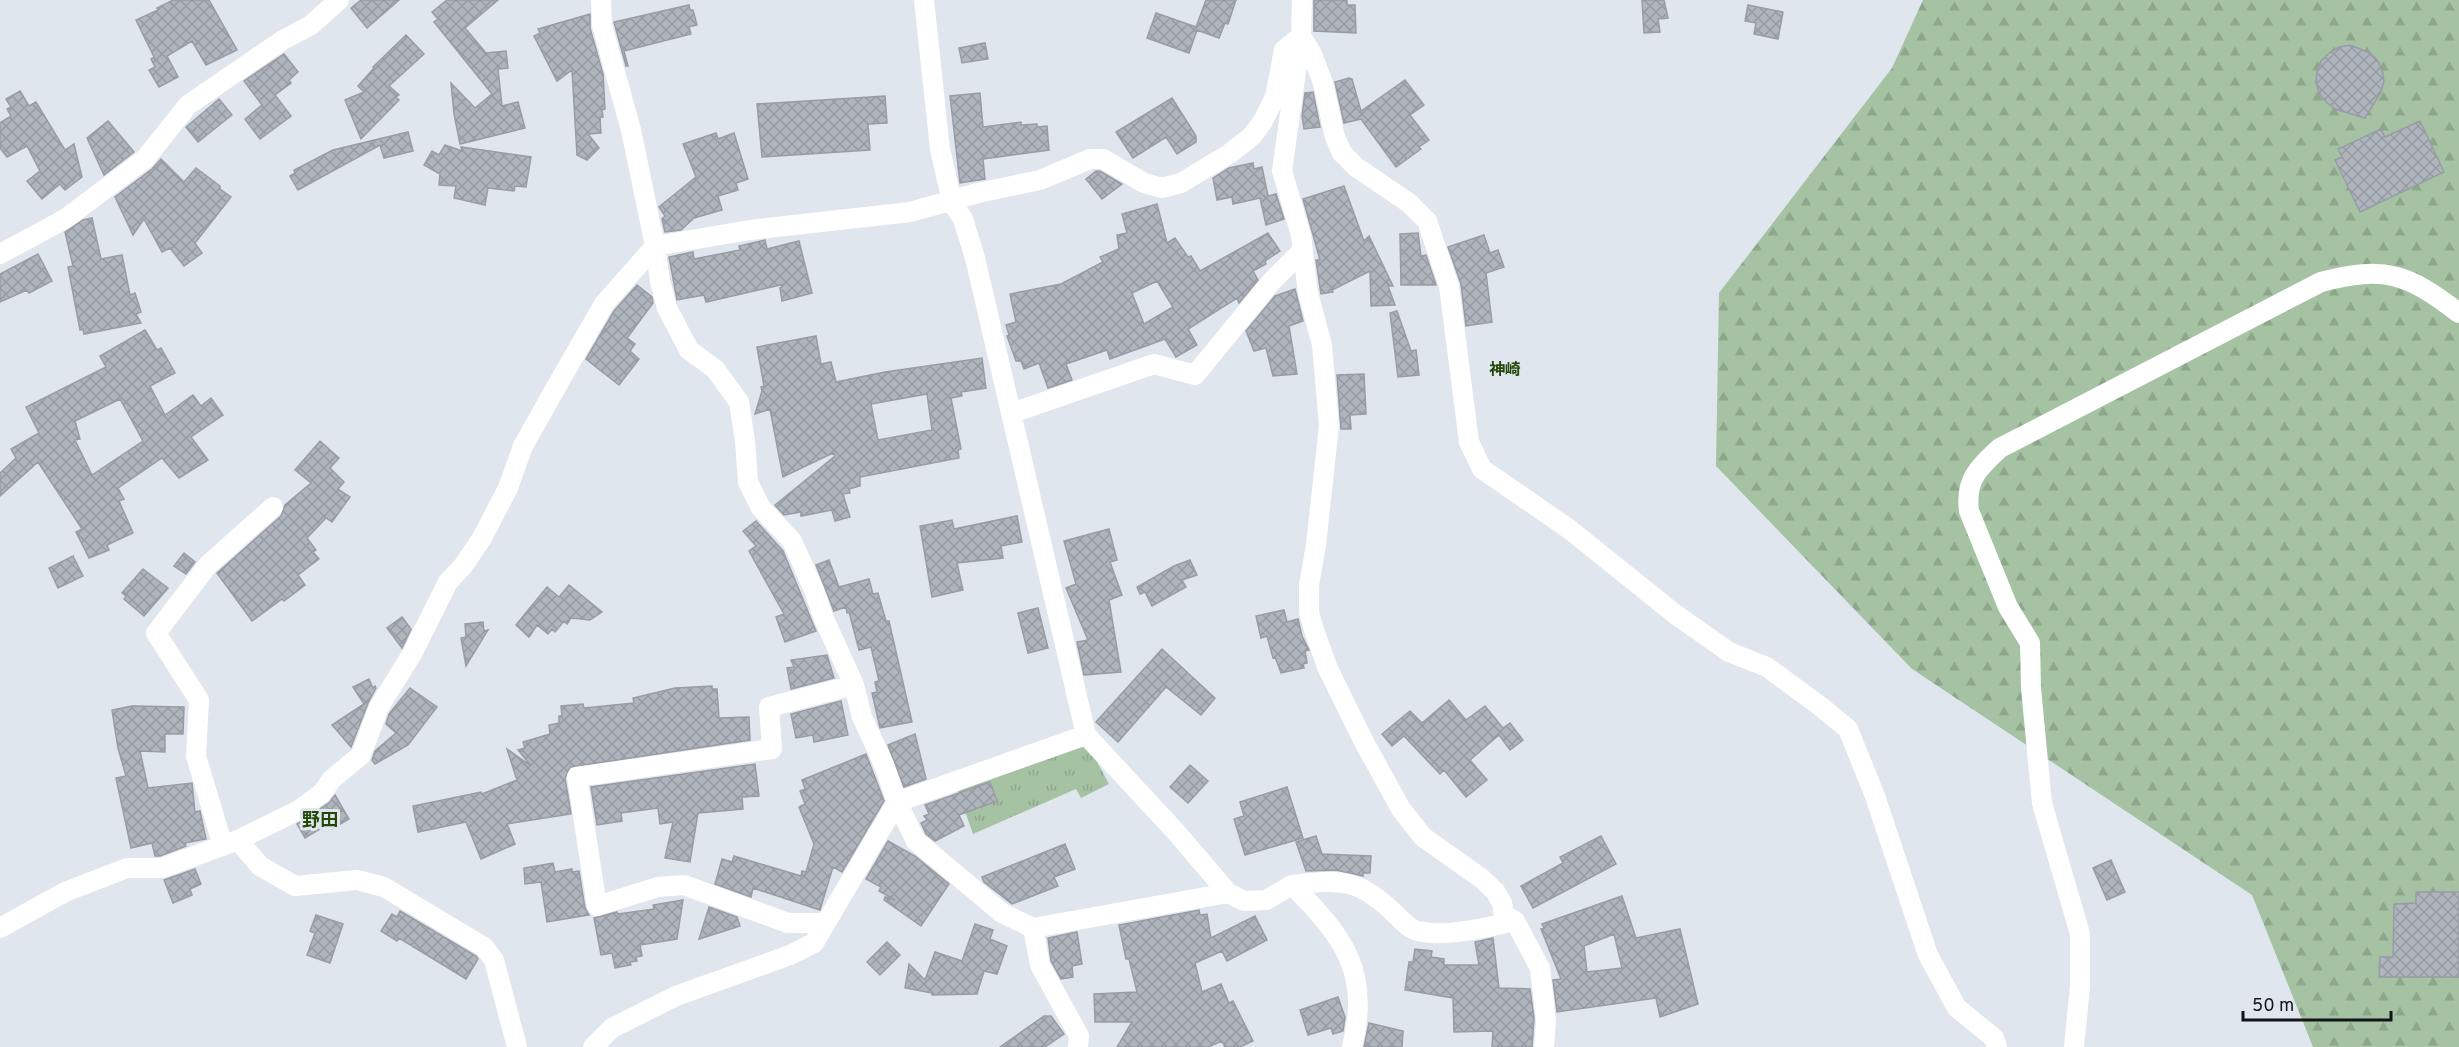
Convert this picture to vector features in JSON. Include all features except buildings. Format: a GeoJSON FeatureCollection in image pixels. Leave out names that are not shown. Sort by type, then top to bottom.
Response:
{"type":"FeatureCollection","features":[{"type":"Feature","properties":{"kind":"street"},"geometry":{"type":"LineString","coordinates":[[283,40],[323,0]]}},
{"type":"Feature","properties":{"kind":"street"},"geometry":{"type":"LineString","coordinates":[[0,254],[65,219],[145,159],[188,105],[283,40],[311,25],[339,0]]}},
{"type":"Feature","properties":{"kind":"street"},"geometry":{"type":"LineString","coordinates":[[601,0],[602,25],[631,130],[667,308],[689,350],[715,369],[739,402],[748,482],[761,508],[792,541],[854,685],[862,717],[884,765],[897,802],[916,841],[1002,913],[1034,928],[1228,893]]}},
{"type":"Feature","properties":{"kind":"street"},"geometry":{"type":"LineString","coordinates":[[924,0],[940,148],[952,202],[963,219],[975,258],[1086,735],[1176,832],[1228,893],[1244,901],[1266,900],[1292,885],[1334,880],[1362,887],[1416,931],[1446,933],[1515,921]]}},
{"type":"Feature","properties":{"kind":"street"},"geometry":{"type":"LineString","coordinates":[[1302,0],[1301,36],[1282,171],[1303,250],[1308,293],[1322,345],[1329,426],[1316,545],[1309,585],[1310,612],[1314,630],[1328,669],[1364,742],[1401,809],[1423,837],[1481,878],[1495,891],[1502,903],[1504,915],[1515,921],[1540,968],[1546,1021],[1544,1047]]}},
{"type":"Feature","properties":{"kind":"street"},"geometry":{"type":"LineString","coordinates":[[0,928],[65,892],[126,868],[162,868],[231,843],[299,810],[322,794],[332,779],[362,755],[379,707],[412,654],[448,582],[463,566],[482,538],[508,488],[523,446],[559,382],[604,304],[655,246],[750,230],[910,212],[978,193],[1040,180],[1090,159],[1103,159],[1153,186],[1162,188],[1181,183],[1229,154],[1252,136],[1263,122],[1275,97],[1284,50],[1301,36]]}},
{"type":"Feature","properties":{"kind":"street"},"geometry":{"type":"LineString","coordinates":[[1301,36],[1312,54],[1323,83],[1335,137],[1342,153],[1356,167],[1409,203],[1426,221],[1449,286],[1469,442],[1482,469],[1569,529],[1675,614],[1729,652],[1767,667],[1848,729],[1875,796],[1928,955],[1957,1008],[1994,1038],[1997,1047]]}},
{"type":"Feature","properties":{"kind":"street"},"geometry":{"type":"LineString","coordinates":[[1012,413],[1154,364],[1195,375],[1272,281],[1303,250]]}},
{"type":"Feature","properties":{"kind":"street"},"geometry":{"type":"LineString","coordinates":[[2074,1047],[2080,987],[2080,934],[2042,802],[2031,688],[2030,643],[2008,607],[1969,511],[1967,497],[1970,482],[1981,465],[2000,448],[2321,282],[2369,273],[2397,276],[2426,289],[2459,314]]}},
{"type":"Feature","properties":{"kind":"street"},"geometry":{"type":"LineString","coordinates":[[273,507],[208,565],[156,633],[199,700],[196,756],[231,843],[260,866],[295,886],[357,880],[384,887],[484,947],[494,960],[517,1047]]}},
{"type":"Feature","properties":{"kind":"street"},"geometry":{"type":"LineString","coordinates":[[826,923],[788,923],[684,885],[658,887],[597,906],[577,777],[772,749],[770,707],[854,685]]}},
{"type":"Feature","properties":{"kind":"street"},"geometry":{"type":"LineString","coordinates":[[593,1047],[612,1028],[676,996],[790,955],[814,943],[897,802],[1086,735]]}},
{"type":"Feature","properties":{"kind":"street"},"geometry":{"type":"LineString","coordinates":[[1292,885],[1317,911],[1347,951],[1359,994],[1359,1020],[1352,1047]]}},
{"type":"Feature","properties":{"kind":"street"},"geometry":{"type":"LineString","coordinates":[[1034,928],[1040,965],[1079,1036],[1077,1047]]}},
{"type":"Feature","properties":{"kind":"green space"},"geometry":{"type":"Polygon","coordinates":[[[1923,0],[2459,0],[2459,1047],[2313,1047],[2252,895],[1912,669],[1716,466],[1719,293],[1892,68],[1923,0]]]}},
{"type":"Feature","properties":{"kind":"green space"},"geometry":{"type":"Polygon","coordinates":[[[1075,744],[1089,747],[1109,784],[1081,798],[1076,789],[973,834],[956,786],[1075,744]]]}},
{"type":"Feature","properties":{"kind":"district","name":"神崎"},"geometry":{"type":"Point","coordinates":[1505,369]}},
{"type":"Feature","properties":{"kind":"district","name":"野田"},"geometry":{"type":"Point","coordinates":[320,820]}}]}
